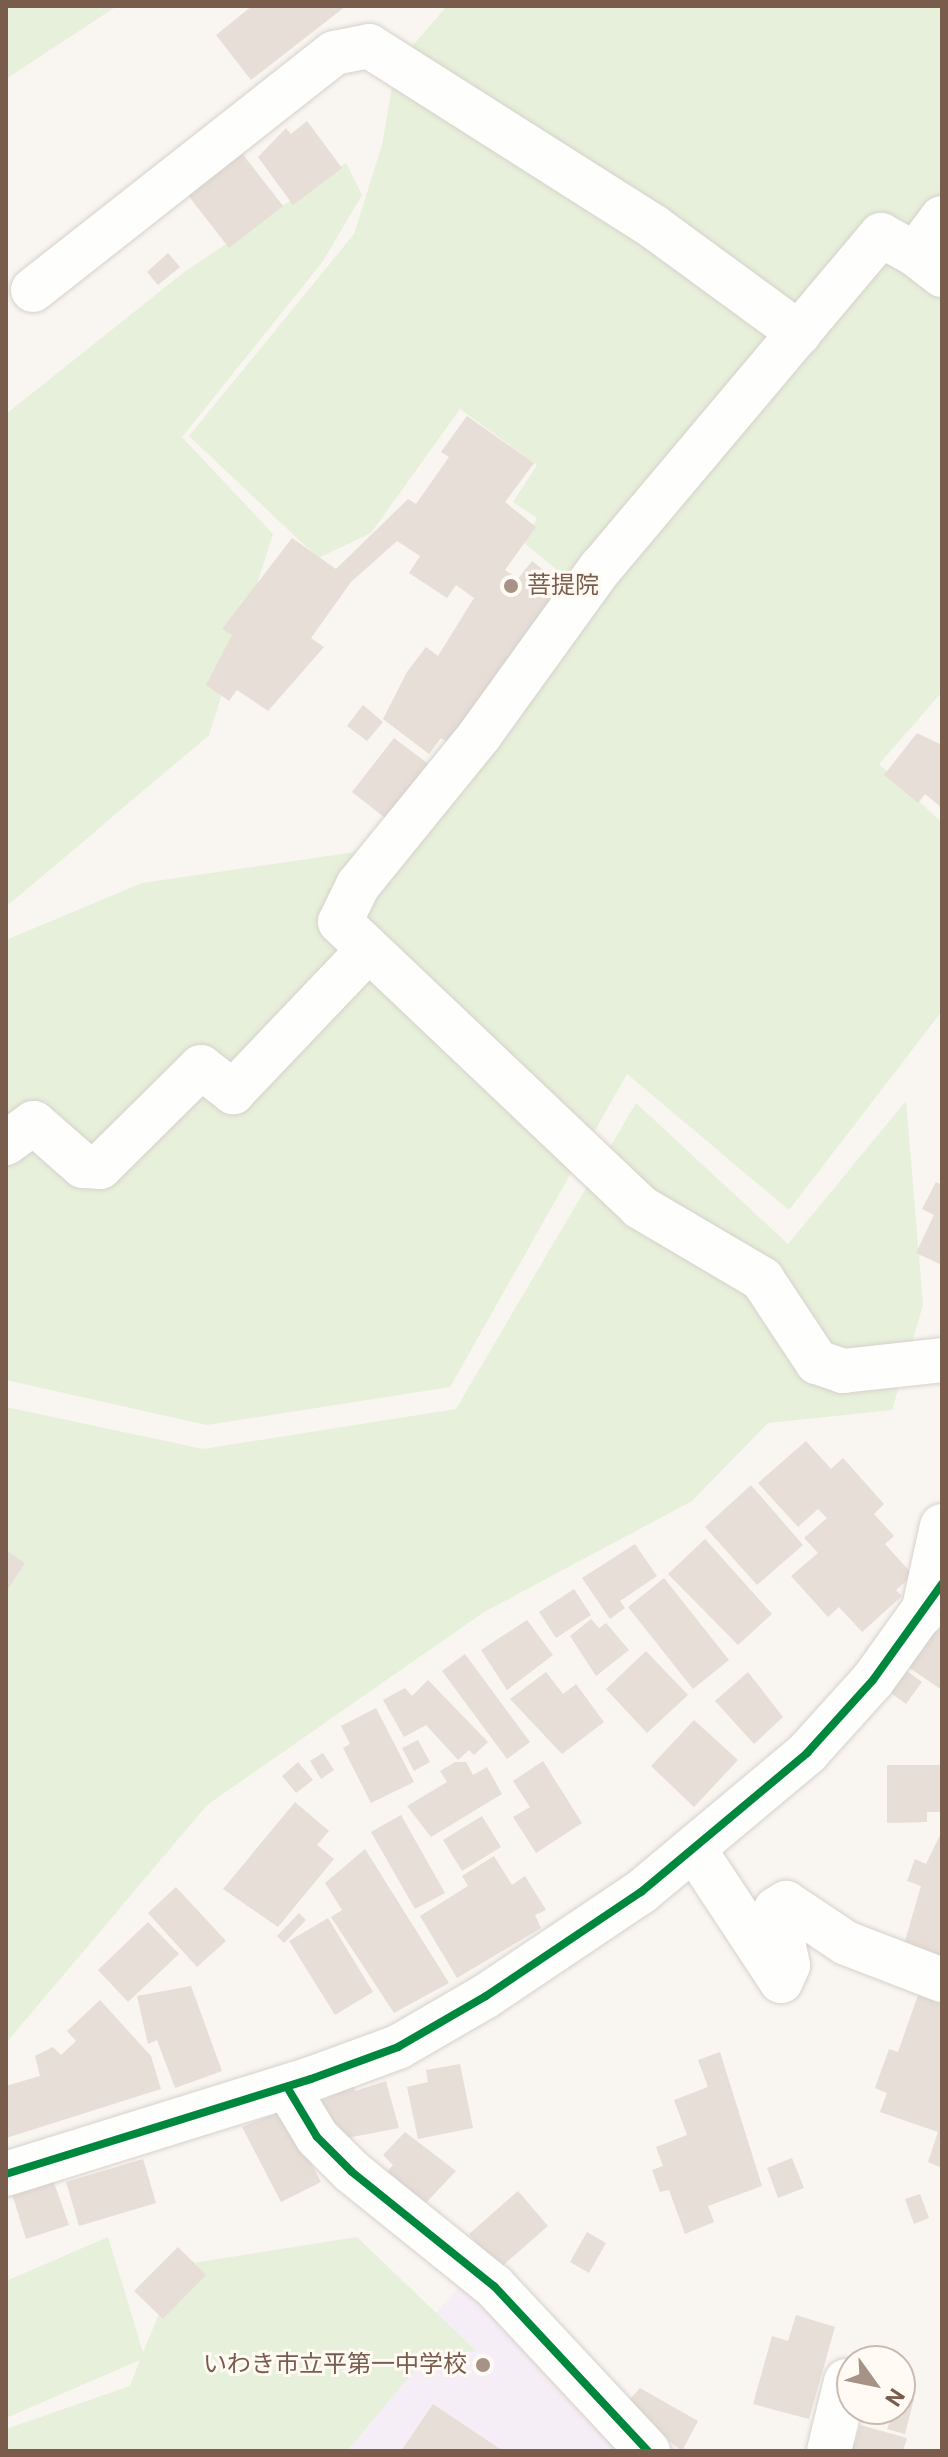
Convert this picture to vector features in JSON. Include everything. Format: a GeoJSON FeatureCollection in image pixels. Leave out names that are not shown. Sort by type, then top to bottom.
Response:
{"type":"FeatureCollection","features":[{"type":"Feature","properties":{"kind":"street"},"geometry":{"type":"LineString","coordinates":[[33,290],[334,53],[369,46],[654,227],[799,333]]}},
{"type":"Feature","properties":{"kind":"street"},"geometry":{"type":"LineString","coordinates":[[942,218],[929,265],[881,235],[601,567],[480,735],[358,885],[340,922],[640,1207],[762,1279],[817,1362],[843,1371],[942,1360]]}},
{"type":"Feature","properties":{"kind":"street"},"geometry":{"type":"LineString","coordinates":[[6,1143],[34,1123],[83,1166],[100,1167],[201,1067],[233,1092],[368,950]]}},
{"type":"Feature","properties":{"kind":"street"},"geometry":{"type":"LineString","coordinates":[[6,2174],[287,2087],[398,2047],[473,2003],[694,1849],[807,1753],[932,1599],[942,1526]]}},
{"type":"Feature","properties":{"kind":"street"},"geometry":{"type":"LineString","coordinates":[[694,1849],[781,1981],[788,1965],[776,1909],[786,1903],[837,1939],[942,1980]]}},
{"type":"Feature","properties":{"kind":"street"},"geometry":{"type":"LineString","coordinates":[[287,2087],[317,2137],[352,2172],[494,2286],[648,2451]]}},
{"type":"Feature","properties":{"kind":"street"},"geometry":{"type":"LineString","coordinates":[[829,2451],[836,2422]]}},
{"type":"Feature","properties":{"kind":"shaded area","name":"いわき市立平第一中学校"},"geometry":{"type":"Polygon","coordinates":[[[468,2278],[688,2451],[305,2451],[468,2278]]]}},
{"type":"Feature","properties":{"kind":"green space"},"geometry":{"type":"Polygon","coordinates":[[[6,6],[117,6],[6,79],[6,6]]]}},
{"type":"Feature","properties":{"kind":"green space"},"geometry":{"type":"Polygon","coordinates":[[[447,6],[942,6],[942,692],[879,764],[942,823],[942,1011],[789,1210],[627,1074],[450,1387],[207,1425],[6,1380],[6,940],[142,883],[390,847],[581,589],[524,543],[537,518],[513,502],[537,465],[460,409],[371,533],[318,558],[189,436],[354,234],[382,145],[396,65],[447,6]]]}},
{"type":"Feature","properties":{"kind":"green space"},"geometry":{"type":"Polygon","coordinates":[[[346,163],[362,195],[323,261],[182,437],[273,534],[209,735],[6,907],[6,414],[183,273],[346,163]]]}},
{"type":"Feature","properties":{"kind":"green space"},"geometry":{"type":"Polygon","coordinates":[[[906,1101],[923,1305],[892,1410],[768,1423],[692,1501],[484,1612],[207,1805],[6,2043],[6,1407],[203,1449],[456,1409],[636,1103],[788,1244],[906,1101]]]}},
{"type":"Feature","properties":{"kind":"green space"},"geometry":{"type":"Polygon","coordinates":[[[108,2237],[143,2352],[180,2265],[357,2237],[476,2351],[424,2359],[347,2451],[6,2451],[6,2429],[130,2386],[140,2360],[6,2418],[6,2281],[108,2237]]]}},
{"type":"Feature","properties":{"kind":"building"},"geometry":{"type":"Polygon","coordinates":[[[252,6],[346,6],[251,80],[216,35],[252,6]]]}},
{"type":"Feature","properties":{"kind":"building"},"geometry":{"type":"Polygon","coordinates":[[[307,121],[342,168],[293,205],[258,157],[286,128],[291,134],[307,121]]]}},
{"type":"Feature","properties":{"kind":"building"},"geometry":{"type":"Polygon","coordinates":[[[241,152],[283,206],[229,248],[187,194],[241,152]]]}},
{"type":"Feature","properties":{"kind":"building"},"geometry":{"type":"Polygon","coordinates":[[[168,253],[180,267],[158,285],[147,272],[168,253]]]}},
{"type":"Feature","properties":{"kind":"building","name":"菩提院"},"geometry":{"type":"Polygon","coordinates":[[[467,416],[534,463],[505,502],[536,527],[505,570],[518,579],[532,561],[565,587],[447,742],[441,738],[429,754],[383,719],[407,672],[426,647],[438,656],[474,598],[456,585],[447,598],[409,573],[420,556],[397,541],[351,582],[311,638],[324,647],[268,711],[237,690],[229,701],[206,685],[232,635],[222,629],[292,538],[336,569],[408,499],[416,504],[449,457],[441,452],[467,416]]]}},
{"type":"Feature","properties":{"kind":"building"},"geometry":{"type":"Polygon","coordinates":[[[363,705],[383,722],[367,741],[347,726],[363,705]]]}},
{"type":"Feature","properties":{"kind":"building"},"geometry":{"type":"Polygon","coordinates":[[[917,733],[942,745],[942,808],[925,794],[918,803],[884,775],[917,733]]]}},
{"type":"Feature","properties":{"kind":"building"},"geometry":{"type":"Polygon","coordinates":[[[394,738],[431,766],[389,821],[352,792],[394,738]]]}},
{"type":"Feature","properties":{"kind":"building"},"geometry":{"type":"Polygon","coordinates":[[[936,1182],[942,1185],[942,1265],[916,1253],[934,1215],[922,1209],[936,1182]]]}},
{"type":"Feature","properties":{"kind":"building"},"geometry":{"type":"Polygon","coordinates":[[[806,1441],[831,1469],[843,1458],[884,1504],[874,1514],[894,1536],[885,1544],[913,1575],[896,1590],[902,1596],[862,1632],[839,1607],[828,1617],[791,1576],[818,1553],[804,1538],[827,1518],[818,1509],[798,1527],[758,1483],[806,1441]]]}},
{"type":"Feature","properties":{"kind":"building"},"geometry":{"type":"Polygon","coordinates":[[[751,1485],[803,1545],[757,1585],[705,1527],[751,1485]]]}},
{"type":"Feature","properties":{"kind":"building"},"geometry":{"type":"Polygon","coordinates":[[[705,1539],[772,1614],[738,1645],[668,1574],[705,1539]]]}},
{"type":"Feature","properties":{"kind":"building"},"geometry":{"type":"Polygon","coordinates":[[[635,1544],[657,1576],[620,1601],[625,1608],[610,1619],[582,1578],[635,1544]]]}},
{"type":"Feature","properties":{"kind":"building"},"geometry":{"type":"Polygon","coordinates":[[[6,1550],[25,1563],[6,1592],[6,1550]]]}},
{"type":"Feature","properties":{"kind":"building"},"geometry":{"type":"Polygon","coordinates":[[[664,1578],[729,1660],[693,1689],[628,1607],[664,1578]]]}},
{"type":"Feature","properties":{"kind":"building"},"geometry":{"type":"Polygon","coordinates":[[[574,1589],[591,1615],[556,1638],[539,1612],[574,1589]]]}},
{"type":"Feature","properties":{"kind":"building"},"geometry":{"type":"Polygon","coordinates":[[[942,1618],[942,1690],[908,1667],[942,1618]]]}},
{"type":"Feature","properties":{"kind":"building"},"geometry":{"type":"Polygon","coordinates":[[[591,1619],[599,1628],[606,1623],[629,1650],[596,1676],[570,1636],[591,1619]]]}},
{"type":"Feature","properties":{"kind":"building"},"geometry":{"type":"Polygon","coordinates":[[[527,1620],[553,1655],[507,1690],[481,1650],[527,1620]]]}},
{"type":"Feature","properties":{"kind":"building"},"geometry":{"type":"Polygon","coordinates":[[[646,1651],[688,1695],[647,1733],[606,1689],[646,1651]]]}},
{"type":"Feature","properties":{"kind":"building"},"geometry":{"type":"Polygon","coordinates":[[[465,1654],[530,1742],[507,1759],[442,1671],[465,1654]]]}},
{"type":"Feature","properties":{"kind":"building"},"geometry":{"type":"Polygon","coordinates":[[[904,1669],[922,1682],[906,1704],[888,1691],[904,1669]]]}},
{"type":"Feature","properties":{"kind":"building"},"geometry":{"type":"Polygon","coordinates":[[[546,1672],[563,1694],[576,1684],[604,1722],[562,1754],[510,1699],[546,1672]]]}},
{"type":"Feature","properties":{"kind":"building"},"geometry":{"type":"Polygon","coordinates":[[[748,1672],[783,1717],[754,1744],[715,1701],[748,1672]]]}},
{"type":"Feature","properties":{"kind":"building"},"geometry":{"type":"Polygon","coordinates":[[[428,1680],[488,1742],[474,1755],[469,1750],[458,1760],[426,1725],[404,1737],[383,1700],[405,1688],[412,1696],[428,1680]]]}},
{"type":"Feature","properties":{"kind":"building"},"geometry":{"type":"Polygon","coordinates":[[[376,1708],[414,1782],[371,1803],[343,1748],[350,1744],[341,1726],[376,1708]]]}},
{"type":"Feature","properties":{"kind":"building"},"geometry":{"type":"Polygon","coordinates":[[[694,1720],[738,1760],[694,1807],[651,1766],[694,1720]]]}},
{"type":"Feature","properties":{"kind":"building"},"geometry":{"type":"Polygon","coordinates":[[[418,1740],[430,1762],[414,1771],[402,1748],[418,1740]]]}},
{"type":"Feature","properties":{"kind":"building"},"geometry":{"type":"Polygon","coordinates":[[[323,1753],[334,1770],[321,1779],[310,1761],[323,1753]]]}},
{"type":"Feature","properties":{"kind":"building"},"geometry":{"type":"Polygon","coordinates":[[[543,1761],[582,1823],[536,1853],[513,1817],[530,1807],[513,1781],[543,1761]]]}},
{"type":"Feature","properties":{"kind":"building"},"geometry":{"type":"Polygon","coordinates":[[[298,1762],[313,1780],[296,1793],[282,1776],[298,1762]]]}},
{"type":"Feature","properties":{"kind":"building"},"geometry":{"type":"Polygon","coordinates":[[[455,1762],[466,1762],[473,1775],[487,1767],[502,1794],[431,1837],[407,1806],[447,1782],[440,1771],[455,1762]]]}},
{"type":"Feature","properties":{"kind":"building"},"geometry":{"type":"Polygon","coordinates":[[[887,1765],[942,1765],[942,1812],[927,1812],[927,1822],[887,1823],[887,1765]]]}},
{"type":"Feature","properties":{"kind":"building"},"geometry":{"type":"Polygon","coordinates":[[[295,1802],[329,1831],[317,1845],[334,1859],[278,1927],[223,1889],[295,1802]]]}},
{"type":"Feature","properties":{"kind":"building"},"geometry":{"type":"Polygon","coordinates":[[[401,1815],[445,1893],[415,1909],[371,1832],[401,1815]]]}},
{"type":"Feature","properties":{"kind":"building"},"geometry":{"type":"Polygon","coordinates":[[[482,1816],[501,1847],[462,1871],[443,1840],[482,1816]]]}},
{"type":"Feature","properties":{"kind":"building"},"geometry":{"type":"Polygon","coordinates":[[[942,1831],[942,1964],[903,1948],[921,1886],[907,1881],[915,1859],[926,1864],[942,1831]]]}},
{"type":"Feature","properties":{"kind":"building"},"geometry":{"type":"Polygon","coordinates":[[[365,1849],[449,1983],[394,2013],[331,1917],[342,1910],[325,1883],[365,1849]]]}},
{"type":"Feature","properties":{"kind":"building"},"geometry":{"type":"Polygon","coordinates":[[[494,1856],[512,1885],[525,1876],[546,1910],[535,1915],[541,1928],[457,1978],[420,1916],[468,1886],[462,1876],[494,1856]]]}},
{"type":"Feature","properties":{"kind":"building"},"geometry":{"type":"Polygon","coordinates":[[[176,1887],[226,1941],[197,1967],[148,1913],[176,1887]]]}},
{"type":"Feature","properties":{"kind":"building"},"geometry":{"type":"Polygon","coordinates":[[[299,1913],[306,1920],[284,1943],[277,1936],[299,1913]]]}},
{"type":"Feature","properties":{"kind":"building"},"geometry":{"type":"Polygon","coordinates":[[[328,1918],[373,1992],[335,2015],[289,1941],[328,1918]]]}},
{"type":"Feature","properties":{"kind":"building"},"geometry":{"type":"Polygon","coordinates":[[[148,1922],[179,1954],[128,2002],[98,1970],[148,1922]]]}},
{"type":"Feature","properties":{"kind":"building"},"geometry":{"type":"Polygon","coordinates":[[[191,1986],[222,2071],[175,2088],[157,2040],[148,2044],[137,1996],[191,1986]]]}},
{"type":"Feature","properties":{"kind":"building"},"geometry":{"type":"Polygon","coordinates":[[[918,1995],[942,2004],[942,2168],[928,2162],[938,2132],[880,2112],[887,2093],[875,2088],[889,2049],[898,2052],[918,1995]]]}},
{"type":"Feature","properties":{"kind":"building"},"geometry":{"type":"Polygon","coordinates":[[[100,2000],[151,2056],[161,2089],[6,2138],[6,2086],[40,2076],[35,2056],[53,2047],[61,2055],[76,2041],[67,2031],[100,2000]]]}},
{"type":"Feature","properties":{"kind":"building"},"geometry":{"type":"Polygon","coordinates":[[[720,2052],[762,2186],[708,2206],[714,2222],[685,2234],[669,2190],[660,2192],[652,2170],[663,2166],[656,2147],[687,2135],[674,2100],[708,2087],[698,2060],[720,2052]]]}},
{"type":"Feature","properties":{"kind":"building"},"geometry":{"type":"Polygon","coordinates":[[[460,2064],[473,2128],[418,2139],[407,2087],[428,2082],[426,2070],[460,2064]]]}},
{"type":"Feature","properties":{"kind":"building"},"geometry":{"type":"Polygon","coordinates":[[[386,2081],[399,2128],[342,2139],[321,2101],[354,2085],[355,2091],[386,2081]]]}},
{"type":"Feature","properties":{"kind":"building"},"geometry":{"type":"Polygon","coordinates":[[[284,2110],[321,2182],[281,2202],[242,2127],[284,2110]]]}},
{"type":"Feature","properties":{"kind":"building"},"geometry":{"type":"Polygon","coordinates":[[[405,2132],[456,2171],[421,2208],[385,2174],[393,2165],[383,2155],[405,2132]]]}},
{"type":"Feature","properties":{"kind":"building"},"geometry":{"type":"Polygon","coordinates":[[[792,2158],[804,2188],[778,2198],[767,2168],[792,2158]]]}},
{"type":"Feature","properties":{"kind":"building"},"geometry":{"type":"Polygon","coordinates":[[[143,2159],[156,2203],[79,2226],[66,2182],[143,2159]]]}},
{"type":"Feature","properties":{"kind":"building"},"geometry":{"type":"Polygon","coordinates":[[[53,2180],[69,2225],[26,2239],[12,2194],[53,2180]]]}},
{"type":"Feature","properties":{"kind":"building"},"geometry":{"type":"Polygon","coordinates":[[[518,2191],[548,2226],[499,2269],[469,2234],[518,2191]]]}},
{"type":"Feature","properties":{"kind":"building"},"geometry":{"type":"Polygon","coordinates":[[[920,2194],[929,2218],[914,2224],[905,2199],[920,2194]]]}},
{"type":"Feature","properties":{"kind":"building"},"geometry":{"type":"Polygon","coordinates":[[[587,2232],[606,2243],[589,2273],[570,2262],[587,2232]]]}},
{"type":"Feature","properties":{"kind":"building"},"geometry":{"type":"Polygon","coordinates":[[[178,2247],[206,2275],[163,2319],[134,2291],[178,2247]]]}},
{"type":"Feature","properties":{"kind":"building"},"geometry":{"type":"Polygon","coordinates":[[[796,2315],[835,2327],[809,2419],[753,2404],[772,2336],[788,2341],[796,2315]]]}},
{"type":"Feature","properties":{"kind":"building"},"geometry":{"type":"Polygon","coordinates":[[[640,2388],[698,2421],[682,2451],[625,2405],[640,2388]]]}},
{"type":"Feature","properties":{"kind":"building"},"geometry":{"type":"Polygon","coordinates":[[[433,2404],[503,2451],[401,2451],[433,2404]]]}},
{"type":"Feature","properties":{"kind":"building"},"geometry":{"type":"Polygon","coordinates":[[[860,2425],[907,2438],[903,2451],[842,2451],[845,2440],[855,2443],[860,2425]]]}},
{"type":"Feature","properties":{"kind":"building"},"geometry":{"type":"Polygon","coordinates":[[[889,2425],[907,2425],[905,2434],[887,2429],[889,2425]]]}},
{"type":"Feature","properties":{"kind":"cycle path"},"geometry":{"type":"LineString","coordinates":[[6,2174],[311,2079],[398,2047],[486,1996],[641,1892],[807,1753],[873,1680],[942,1584]]}},
{"type":"Feature","properties":{"kind":"cycle path"},"geometry":{"type":"LineString","coordinates":[[287,2087],[317,2137],[352,2172],[494,2286],[648,2451]]}},
{"type":"Feature","properties":{"kind":"place","name":"菩提院"},"geometry":{"type":"Point","coordinates":[511,586]}},
{"type":"Feature","properties":{"kind":"place","name":"いわき市立平第一中学校"},"geometry":{"type":"Point","coordinates":[483,2365]}}]}
